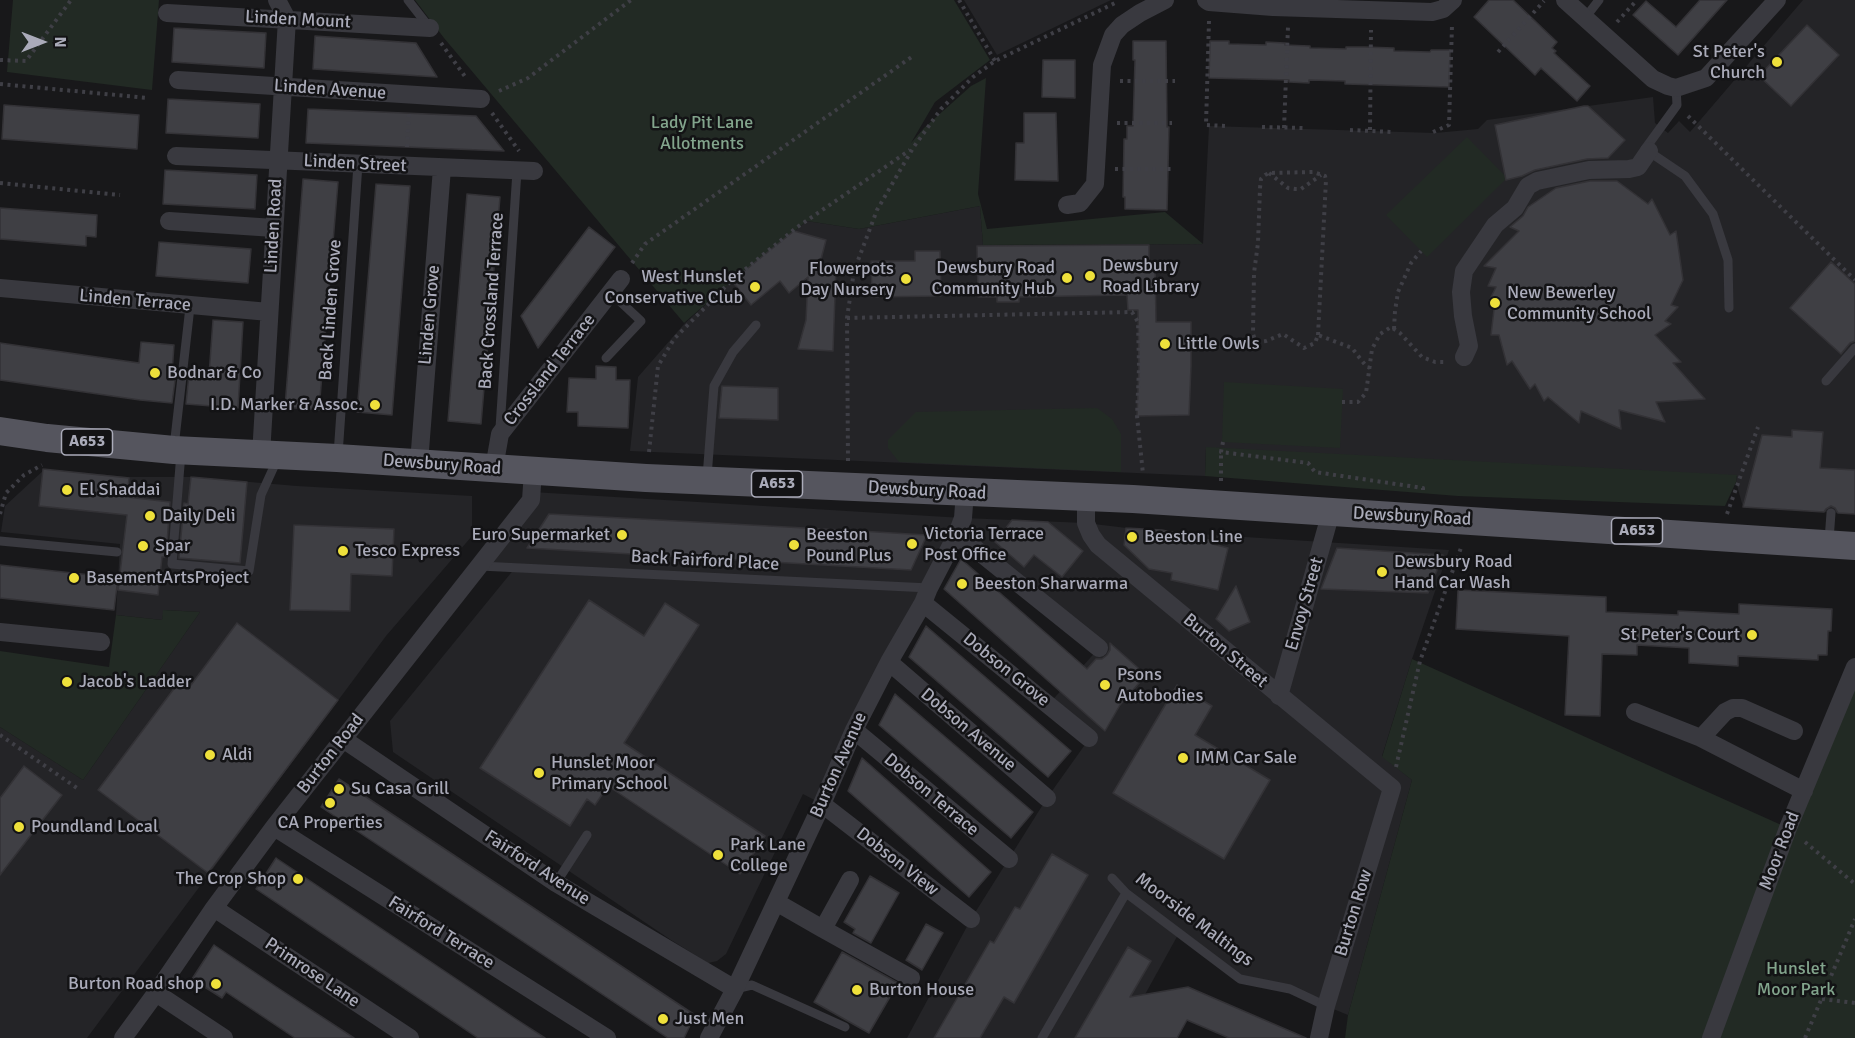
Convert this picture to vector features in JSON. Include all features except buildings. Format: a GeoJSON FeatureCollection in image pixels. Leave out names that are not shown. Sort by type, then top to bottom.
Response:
{"type":"FeatureCollection","features":[{"type":"Feature","properties":{"kind":"main road","name":"Dewsbury Road"},"geometry":{"type":"LineString","coordinates":[[0,431],[178,451],[337,458],[646,478],[1133,499],[1842,545]]}},
{"type":"Feature","properties":{"kind":"street"},"geometry":{"type":"LineString","coordinates":[[277,0],[287,19]]}},
{"type":"Feature","properties":{"kind":"street"},"geometry":{"type":"LineString","coordinates":[[1066,205],[1080,203],[1095,184],[1102,65],[1113,35],[1122,25],[1165,0]]}},
{"type":"Feature","properties":{"kind":"street"},"geometry":{"type":"LineString","coordinates":[[1566,0],[1653,79],[1668,86],[1677,96],[1706,78],[1776,1]]}},
{"type":"Feature","properties":{"kind":"street"},"geometry":{"type":"LineString","coordinates":[[1208,1],[1289,8],[1371,11],[1432,12],[1448,5]]}},
{"type":"Feature","properties":{"kind":"street","name":"Linden Mount"},"geometry":{"type":"LineString","coordinates":[[167,6],[287,19],[430,28]]}},
{"type":"Feature","properties":{"kind":"street","name":"Linden Road"},"geometry":{"type":"LineString","coordinates":[[270,455],[264,408],[287,19]]}},
{"type":"Feature","properties":{"kind":"street","name":"Linden Avenue"},"geometry":{"type":"LineString","coordinates":[[178,80],[482,99]]}},
{"type":"Feature","properties":{"kind":"street"},"geometry":{"type":"LineString","coordinates":[[1464,357],[1469,346],[1461,292],[1464,271],[1495,225],[1515,208],[1528,186],[1537,181],[1589,170],[1638,167],[1649,152]]}},
{"type":"Feature","properties":{"kind":"street","name":"Linden Street"},"geometry":{"type":"LineString","coordinates":[[176,156],[525,171]]}},
{"type":"Feature","properties":{"kind":"street","name":"Linden Grove"},"geometry":{"type":"LineString","coordinates":[[419,463],[442,168]]}},
{"type":"Feature","properties":{"kind":"street"},"geometry":{"type":"LineString","coordinates":[[169,220],[274,228]]}},
{"type":"Feature","properties":{"kind":"street","name":"Crossland Terrace"},"geometry":{"type":"LineString","coordinates":[[494,468],[500,434],[616,286]]}},
{"type":"Feature","properties":{"kind":"street","name":"Linden Terrace"},"geometry":{"type":"LineString","coordinates":[[0,288],[190,307],[269,312]]}},
{"type":"Feature","properties":{"kind":"street","name":"Burton Road"},"geometry":{"type":"LineString","coordinates":[[123,1038],[274,827],[531,500],[533,471]]}},
{"type":"Feature","properties":{"kind":"street","name":"Burton Avenue"},"geometry":{"type":"LineString","coordinates":[[709,1038],[776,902],[854,730],[957,534],[963,518],[965,492]]}},
{"type":"Feature","properties":{"kind":"street","name":"Burton Street"},"geometry":{"type":"LineString","coordinates":[[1086,498],[1086,523],[1098,545],[1392,789]]}},
{"type":"Feature","properties":{"kind":"street","name":"Envoy Street"},"geometry":{"type":"LineString","coordinates":[[1279,696],[1331,512]]}},
{"type":"Feature","properties":{"kind":"street"},"geometry":{"type":"LineString","coordinates":[[957,534],[1099,648]]}},
{"type":"Feature","properties":{"kind":"street","name":"Dobson Grove"},"geometry":{"type":"LineString","coordinates":[[926,596],[1089,738]]}},
{"type":"Feature","properties":{"kind":"street"},"geometry":{"type":"LineString","coordinates":[[0,632],[101,642]]}},
{"type":"Feature","properties":{"kind":"street","name":"Dobson Avenue"},"geometry":{"type":"LineString","coordinates":[[889,662],[1047,798]]}},
{"type":"Feature","properties":{"kind":"street","name":"Moor Road"},"geometry":{"type":"LineString","coordinates":[[1711,1038],[1788,828],[1855,669]]}},
{"type":"Feature","properties":{"kind":"street"},"geometry":{"type":"LineString","coordinates":[[1701,738],[1725,712],[1733,708],[1742,708],[1794,731]]}},
{"type":"Feature","properties":{"kind":"street"},"geometry":{"type":"LineString","coordinates":[[1635,712],[1701,738],[1804,791]]}},
{"type":"Feature","properties":{"kind":"street","name":"Dobson Terrace"},"geometry":{"type":"LineString","coordinates":[[854,730],[1009,859]]}},
{"type":"Feature","properties":{"kind":"street","name":"Fairford Avenue"},"geometry":{"type":"LineString","coordinates":[[343,739],[556,883],[735,989]]}},
{"type":"Feature","properties":{"kind":"street","name":"Burton Row"},"geometry":{"type":"LineString","coordinates":[[1319,1038],[1326,1006],[1392,789]]}},
{"type":"Feature","properties":{"kind":"street","name":"Dobson View"},"geometry":{"type":"LineString","coordinates":[[822,804],[971,919]]}},
{"type":"Feature","properties":{"kind":"street","name":"Fairford Terrace"},"geometry":{"type":"LineString","coordinates":[[274,827],[607,1038]]}},
{"type":"Feature","properties":{"kind":"street"},"geometry":{"type":"LineString","coordinates":[[823,928],[850,880]]}},
{"type":"Feature","properties":{"kind":"street"},"geometry":{"type":"LineString","coordinates":[[776,902],[911,978]]}},
{"type":"Feature","properties":{"kind":"street","name":"Primrose Lane"},"geometry":{"type":"LineString","coordinates":[[214,908],[410,1038]]}},
{"type":"Feature","properties":{"kind":"street"},"geometry":{"type":"LineString","coordinates":[[156,993],[224,1038]]}},
{"type":"Feature","properties":{"kind":"lane"},"geometry":{"type":"LineString","coordinates":[[408,0],[430,28]]}},
{"type":"Feature","properties":{"kind":"lane"},"geometry":{"type":"LineString","coordinates":[[1585,18],[1599,0]]}},
{"type":"Feature","properties":{"kind":"lane"},"geometry":{"type":"LineString","coordinates":[[1677,96],[1645,149],[1685,176],[1713,214],[1728,260],[1729,308]]}},
{"type":"Feature","properties":{"kind":"lane","name":"Back Linden Grove"},"geometry":{"type":"LineString","coordinates":[[337,458],[358,164]]}},
{"type":"Feature","properties":{"kind":"lane","name":"Back Crossland Terrace"},"geometry":{"type":"LineString","coordinates":[[500,434],[525,171]]}},
{"type":"Feature","properties":{"kind":"lane"},"geometry":{"type":"LineString","coordinates":[[606,358],[640,321],[616,286]]}},
{"type":"Feature","properties":{"kind":"lane"},"geometry":{"type":"LineString","coordinates":[[190,307],[178,451],[172,564],[249,571],[270,455]]}},
{"type":"Feature","properties":{"kind":"lane"},"geometry":{"type":"LineString","coordinates":[[706,481],[714,386],[733,352],[756,326]]}},
{"type":"Feature","properties":{"kind":"lane"},"geometry":{"type":"LineString","coordinates":[[1826,381],[1855,348]]}},
{"type":"Feature","properties":{"kind":"lane"},"geometry":{"type":"LineString","coordinates":[[1832,513],[1842,545]]}},
{"type":"Feature","properties":{"kind":"lane"},"geometry":{"type":"LineString","coordinates":[[0,541],[117,552]]}},
{"type":"Feature","properties":{"kind":"lane","name":"Back Fairford Place"},"geometry":{"type":"LineString","coordinates":[[480,566],[926,596]]}},
{"type":"Feature","properties":{"kind":"lane"},"geometry":{"type":"LineString","coordinates":[[556,883],[587,836]]}},
{"type":"Feature","properties":{"kind":"lane","name":"Moorside Maltings"},"geometry":{"type":"LineString","coordinates":[[1112,878],[1126,893],[1240,980],[1290,988],[1326,1006]]}},
{"type":"Feature","properties":{"kind":"lane"},"geometry":{"type":"LineString","coordinates":[[1042,1038],[1126,893]]}},
{"type":"Feature","properties":{"kind":"lane"},"geometry":{"type":"LineString","coordinates":[[735,989],[752,985],[845,1027]]}},
{"type":"Feature","properties":{"kind":"path"},"geometry":{"type":"LineString","coordinates":[[482,99],[528,78],[631,0]]}},
{"type":"Feature","properties":{"kind":"path"},"geometry":{"type":"LineString","coordinates":[[958,0],[995,61]]}},
{"type":"Feature","properties":{"kind":"path"},"geometry":{"type":"LineString","coordinates":[[848,487],[847,318],[854,272],[876,210],[913,148],[941,109],[973,77],[995,61],[1121,0]]}},
{"type":"Feature","properties":{"kind":"path"},"geometry":{"type":"LineString","coordinates":[[1498,52],[1545,0]]}},
{"type":"Feature","properties":{"kind":"path"},"geometry":{"type":"LineString","coordinates":[[1605,35],[1637,0]]}},
{"type":"Feature","properties":{"kind":"path"},"geometry":{"type":"LineString","coordinates":[[0,60],[26,61],[70,1]]}},
{"type":"Feature","properties":{"kind":"path"},"geometry":{"type":"LineString","coordinates":[[1208,1],[1206,125],[1225,126]]}},
{"type":"Feature","properties":{"kind":"path"},"geometry":{"type":"LineString","coordinates":[[1433,132],[1449,125],[1453,23],[1448,5]]}},
{"type":"Feature","properties":{"kind":"path"},"geometry":{"type":"LineString","coordinates":[[1284,128],[1289,8]]}},
{"type":"Feature","properties":{"kind":"path"},"geometry":{"type":"LineString","coordinates":[[1370,130],[1371,11]]}},
{"type":"Feature","properties":{"kind":"path"},"geometry":{"type":"LineString","coordinates":[[616,286],[645,244],[913,56]]}},
{"type":"Feature","properties":{"kind":"path"},"geometry":{"type":"LineString","coordinates":[[1101,81],[1174,81]]}},
{"type":"Feature","properties":{"kind":"path"},"geometry":{"type":"LineString","coordinates":[[0,84],[148,98]]}},
{"type":"Feature","properties":{"kind":"path"},"geometry":{"type":"LineString","coordinates":[[406,166],[409,94]]}},
{"type":"Feature","properties":{"kind":"path"},"geometry":{"type":"LineString","coordinates":[[1677,96],[1855,280]]}},
{"type":"Feature","properties":{"kind":"path"},"geometry":{"type":"LineString","coordinates":[[1099,123],[1172,123]]}},
{"type":"Feature","properties":{"kind":"path"},"geometry":{"type":"LineString","coordinates":[[1262,127],[1304,128]]}},
{"type":"Feature","properties":{"kind":"path"},"geometry":{"type":"LineString","coordinates":[[1350,130],[1392,132]]}},
{"type":"Feature","properties":{"kind":"path"},"geometry":{"type":"LineString","coordinates":[[646,478],[658,366],[674,339],[732,280],[796,228],[913,148]]}},
{"type":"Feature","properties":{"kind":"path"},"geometry":{"type":"LineString","coordinates":[[1096,169],[1173,169]]}},
{"type":"Feature","properties":{"kind":"path"},"geometry":{"type":"LineString","coordinates":[[1313,172],[1325,176],[1326,180],[1318,335],[1315,343],[1304,348],[1283,334],[1266,342],[1258,342],[1253,334],[1254,273],[1258,243],[1260,188],[1261,179],[1269,173],[1313,172]]}},
{"type":"Feature","properties":{"kind":"path"},"geometry":{"type":"LineString","coordinates":[[1269,173],[1288,188],[1295,189],[1301,189],[1321,174]]}},
{"type":"Feature","properties":{"kind":"path"},"geometry":{"type":"LineString","coordinates":[[0,183],[120,195]]}},
{"type":"Feature","properties":{"kind":"path"},"geometry":{"type":"LineString","coordinates":[[1394,329],[1398,292],[1411,263],[1421,251]]}},
{"type":"Feature","properties":{"kind":"path"},"geometry":{"type":"LineString","coordinates":[[847,318],[1132,312],[1138,322],[1137,416],[1143,477]]}},
{"type":"Feature","properties":{"kind":"path"},"geometry":{"type":"LineString","coordinates":[[1342,402],[1358,402],[1366,393],[1372,349],[1380,334],[1391,327],[1400,333],[1422,357],[1435,362],[1454,362],[1464,357]]}},
{"type":"Feature","properties":{"kind":"path"},"geometry":{"type":"LineString","coordinates":[[1318,335],[1352,348],[1370,368]]}},
{"type":"Feature","properties":{"kind":"path"},"geometry":{"type":"LineString","coordinates":[[1730,537],[1727,513],[1758,427]]}},
{"type":"Feature","properties":{"kind":"path"},"geometry":{"type":"LineString","coordinates":[[1220,482],[1223,442]]}},
{"type":"Feature","properties":{"kind":"path"},"geometry":{"type":"LineString","coordinates":[[1221,452],[1308,463],[1316,472],[1424,489],[1420,517]]}},
{"type":"Feature","properties":{"kind":"path"},"geometry":{"type":"LineString","coordinates":[[0,492],[6,493],[0,513]]}},
{"type":"Feature","properties":{"kind":"path"},"geometry":{"type":"LineString","coordinates":[[1392,789],[1420,661],[1470,521]]}},
{"type":"Feature","properties":{"kind":"path"},"geometry":{"type":"LineString","coordinates":[[0,735],[77,788]]}},
{"type":"Feature","properties":{"kind":"path"},"geometry":{"type":"LineString","coordinates":[[1788,828],[1855,884]]}},
{"type":"Feature","properties":{"kind":"path"},"geometry":{"type":"LineString","coordinates":[[1805,1038],[1855,920]]}},
{"type":"Feature","properties":{"kind":"path"},"geometry":{"type":"LineString","coordinates":[[1822,999],[1855,1003]]}},
{"type":"Feature","properties":{"kind":"shaded area"},"geometry":{"type":"Polygon","coordinates":[[[964,0],[1111,0],[997,55],[964,0]]]}},
{"type":"Feature","properties":{"kind":"shaded area"},"geometry":{"type":"Polygon","coordinates":[[[1803,0],[1855,0],[1855,514],[1743,507],[1736,482],[1737,476],[1206,448],[1205,476],[630,451],[638,377],[685,323],[732,281],[807,221],[859,229],[980,206],[983,245],[1203,244],[1209,126],[1435,133],[1478,129],[1487,120],[1653,97],[1655,123],[1668,133],[1679,121],[1690,132],[1803,0]]]}},
{"type":"Feature","properties":{"kind":"shaded area"},"geometry":{"type":"Polygon","coordinates":[[[45,469],[128,477],[191,477],[297,486],[472,496],[472,536],[386,636],[87,1038],[0,1038],[0,727],[83,780],[200,612],[164,610],[162,620],[116,615],[120,544],[1,532],[5,506],[45,469]]]}},
{"type":"Feature","properties":{"kind":"shaded area"},"geometry":{"type":"Polygon","coordinates":[[[532,492],[963,518],[1086,523],[1151,531],[1449,550],[1382,756],[1412,780],[1348,1015],[1304,994],[1240,979],[1179,933],[1121,1038],[907,1038],[971,919],[1047,798],[1089,739],[1048,705],[1099,648],[957,535],[822,804],[803,794],[726,954],[717,961],[708,963],[671,940],[393,752],[390,721],[515,568],[480,566],[532,492]]]}},
{"type":"Feature","properties":{"kind":"green space"},"geometry":{"type":"Polygon","coordinates":[[[13,0],[159,0],[152,90],[7,72],[13,0]]]}},
{"type":"Feature","properties":{"kind":"green space","name":"Lady Pit Lane Allotments"},"geometry":{"type":"Polygon","coordinates":[[[415,0],[954,0],[990,60],[935,102],[911,143],[924,128],[971,86],[986,78],[978,194],[987,229],[1165,212],[1203,244],[983,245],[980,206],[859,229],[807,221],[684,323],[444,38],[415,0]]]}},
{"type":"Feature","properties":{"kind":"green space"},"geometry":{"type":"Polygon","coordinates":[[[1467,137],[1507,178],[1427,257],[1386,215],[1467,137]]]}},
{"type":"Feature","properties":{"kind":"green space"},"geometry":{"type":"Polygon","coordinates":[[[1224,382],[1343,389],[1340,448],[1222,442],[1224,382]]]}},
{"type":"Feature","properties":{"kind":"green space"},"geometry":{"type":"Polygon","coordinates":[[[1097,408],[1112,419],[1121,434],[1121,472],[899,462],[888,448],[888,440],[916,412],[1097,408]]]}},
{"type":"Feature","properties":{"kind":"green space"},"geometry":{"type":"Polygon","coordinates":[[[1206,447],[1737,475],[1725,506],[1458,496],[1205,476],[1206,447]]]}},
{"type":"Feature","properties":{"kind":"green space"},"geometry":{"type":"Polygon","coordinates":[[[163,610],[200,612],[83,780],[0,727],[0,651],[109,667],[116,615],[162,620],[163,610]]]}},
{"type":"Feature","properties":{"kind":"green space","name":"Hunslet Moor Park"},"geometry":{"type":"Polygon","coordinates":[[[1412,659],[1788,828],[1855,672],[1855,1038],[1345,1038],[1348,1015],[1412,780],[1382,757],[1412,659]]]}},
{"type":"Feature","properties":{"kind":"place","name":"St Peter's Church"},"geometry":{"type":"Point","coordinates":[1777,62]}},
{"type":"Feature","properties":{"kind":"place","name":"Dewsbury Road Library"},"geometry":{"type":"Point","coordinates":[1090,276]}},
{"type":"Feature","properties":{"kind":"place","name":"Dewsbury Road Community Hub"},"geometry":{"type":"Point","coordinates":[1067,278]}},
{"type":"Feature","properties":{"kind":"place","name":"Flowerpots Day Nursery"},"geometry":{"type":"Point","coordinates":[906,279]}},
{"type":"Feature","properties":{"kind":"place","name":"West Hunslet Conservative Club"},"geometry":{"type":"Point","coordinates":[755,287]}},
{"type":"Feature","properties":{"kind":"place","name":"New Bewerley Community School"},"geometry":{"type":"Point","coordinates":[1495,303]}},
{"type":"Feature","properties":{"kind":"place","name":"Little Owls"},"geometry":{"type":"Point","coordinates":[1165,344]}},
{"type":"Feature","properties":{"kind":"place","name":"Bodnar & Co"},"geometry":{"type":"Point","coordinates":[155,373]}},
{"type":"Feature","properties":{"kind":"place","name":"I.D. Marker & Assoc."},"geometry":{"type":"Point","coordinates":[375,405]}},
{"type":"Feature","properties":{"kind":"place","name":"El Shaddai"},"geometry":{"type":"Point","coordinates":[67,490]}},
{"type":"Feature","properties":{"kind":"place","name":"Daily Deli"},"geometry":{"type":"Point","coordinates":[150,516]}},
{"type":"Feature","properties":{"kind":"place","name":"Euro Supermarket"},"geometry":{"type":"Point","coordinates":[622,535]}},
{"type":"Feature","properties":{"kind":"place","name":"Beeston Line"},"geometry":{"type":"Point","coordinates":[1132,537]}},
{"type":"Feature","properties":{"kind":"place","name":"Victoria Terrace Post Office"},"geometry":{"type":"Point","coordinates":[912,544]}},
{"type":"Feature","properties":{"kind":"place","name":"Beeston Pound Plus"},"geometry":{"type":"Point","coordinates":[794,545]}},
{"type":"Feature","properties":{"kind":"place","name":"Spar"},"geometry":{"type":"Point","coordinates":[143,546]}},
{"type":"Feature","properties":{"kind":"place","name":"Tesco Express"},"geometry":{"type":"Point","coordinates":[343,551]}},
{"type":"Feature","properties":{"kind":"place","name":"Dewsbury Road Hand Car Wash"},"geometry":{"type":"Point","coordinates":[1382,572]}},
{"type":"Feature","properties":{"kind":"place","name":"BasementArtsProject"},"geometry":{"type":"Point","coordinates":[74,578]}},
{"type":"Feature","properties":{"kind":"place","name":"Beeston Sharwarma"},"geometry":{"type":"Point","coordinates":[962,584]}},
{"type":"Feature","properties":{"kind":"place","name":"St Peter's Court"},"geometry":{"type":"Point","coordinates":[1752,635]}},
{"type":"Feature","properties":{"kind":"place","name":"Jacob's Ladder"},"geometry":{"type":"Point","coordinates":[67,682]}},
{"type":"Feature","properties":{"kind":"place","name":"Psons Autobodies"},"geometry":{"type":"Point","coordinates":[1105,685]}},
{"type":"Feature","properties":{"kind":"place","name":"Aldi"},"geometry":{"type":"Point","coordinates":[210,755]}},
{"type":"Feature","properties":{"kind":"place","name":"IMM Car Sale"},"geometry":{"type":"Point","coordinates":[1183,758]}},
{"type":"Feature","properties":{"kind":"place","name":"Hunslet Moor Primary School"},"geometry":{"type":"Point","coordinates":[539,773]}},
{"type":"Feature","properties":{"kind":"place","name":"Su Casa Grill"},"geometry":{"type":"Point","coordinates":[339,789]}},
{"type":"Feature","properties":{"kind":"place","name":"CA Properties"},"geometry":{"type":"Point","coordinates":[330,803]}},
{"type":"Feature","properties":{"kind":"place","name":"Poundland Local"},"geometry":{"type":"Point","coordinates":[19,827]}},
{"type":"Feature","properties":{"kind":"place","name":"Park Lane College"},"geometry":{"type":"Point","coordinates":[718,855]}},
{"type":"Feature","properties":{"kind":"place","name":"The Crop Shop"},"geometry":{"type":"Point","coordinates":[298,879]}},
{"type":"Feature","properties":{"kind":"place","name":"Burton Road shop"},"geometry":{"type":"Point","coordinates":[216,984]}},
{"type":"Feature","properties":{"kind":"place","name":"Burton House"},"geometry":{"type":"Point","coordinates":[857,990]}},
{"type":"Feature","properties":{"kind":"place","name":"Just Men"},"geometry":{"type":"Point","coordinates":[663,1019]}}]}
